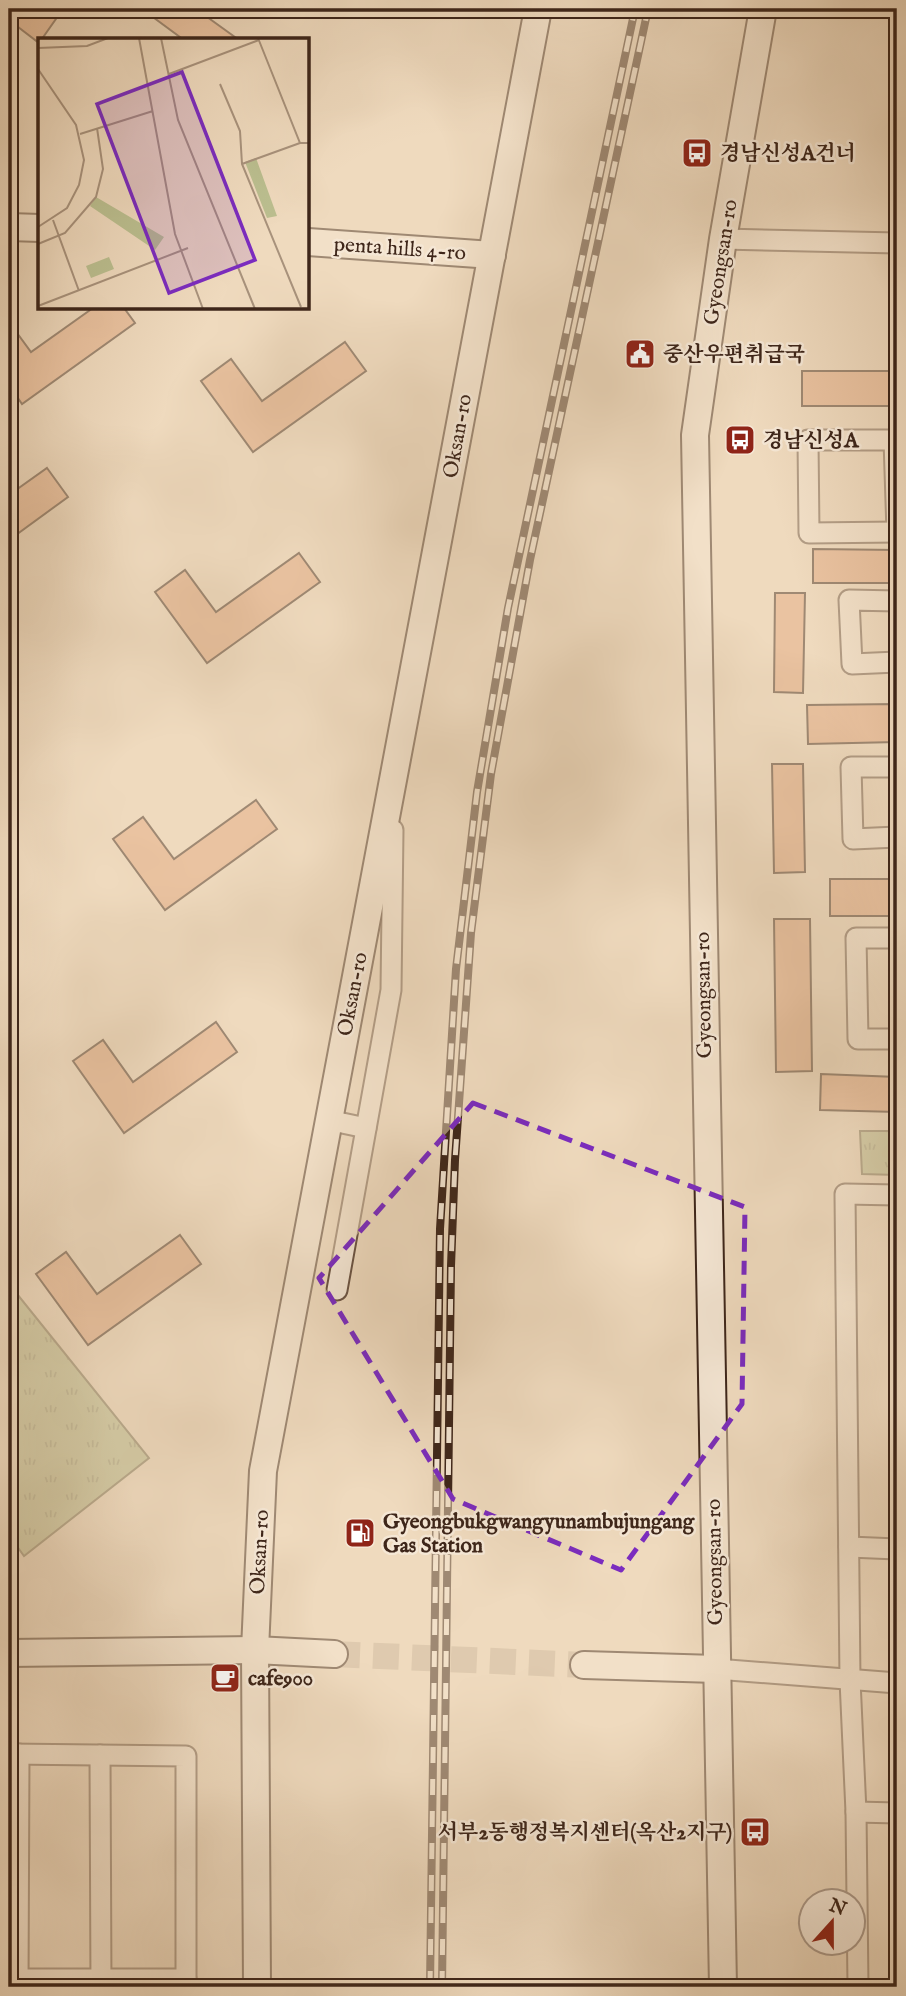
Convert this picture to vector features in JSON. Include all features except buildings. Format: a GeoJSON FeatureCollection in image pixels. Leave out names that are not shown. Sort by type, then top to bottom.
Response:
{"type":"FeatureCollection","features":[{"type":"Feature","properties":{"kind":"street","name":"Oksan-ro"},"geometry":{"type":"LineString","coordinates":[[257,1987],[255,1650],[263,1471],[538,9]]}},
{"type":"Feature","properties":{"kind":"street","name":"Gyeongsan-ro"},"geometry":{"type":"LineString","coordinates":[[723,1987],[695,435],[723,239],[763,9]]}},
{"type":"Feature","properties":{"kind":"street"},"geometry":{"type":"LineString","coordinates":[[9,227],[38,228]]}},
{"type":"Feature","properties":{"kind":"street"},"geometry":{"type":"LineString","coordinates":[[723,239],[897,243]]}},
{"type":"Feature","properties":{"kind":"street","name":"penta hills 4-ro"},"geometry":{"type":"LineString","coordinates":[[310,242],[492,255]]}},
{"type":"Feature","properties":{"kind":"street"},"geometry":{"type":"LineString","coordinates":[[808,440],[896,440],[897,532],[809,533],[808,440]]}},
{"type":"Feature","properties":{"kind":"street"},"geometry":{"type":"LineString","coordinates":[[897,601],[849,600],[852,664],[897,662]]}},
{"type":"Feature","properties":{"kind":"street"},"geometry":{"type":"LineString","coordinates":[[897,767],[850,767],[853,839],[897,837]]}},
{"type":"Feature","properties":{"kind":"street"},"geometry":{"type":"LineString","coordinates":[[337,1290],[391,990],[393,777]]}},
{"type":"Feature","properties":{"kind":"street"},"geometry":{"type":"LineString","coordinates":[[897,938],[856,938],[858,1039],[897,1039]]}},
{"type":"Feature","properties":{"kind":"street"},"geometry":{"type":"LineString","coordinates":[[328,1120],[366,1128]]}},
{"type":"Feature","properties":{"kind":"street"},"geometry":{"type":"LineString","coordinates":[[858,1987],[856,1812],[850,1680],[845,1194],[897,1195]]}},
{"type":"Feature","properties":{"kind":"street"},"geometry":{"type":"LineString","coordinates":[[849,1547],[897,1549]]}},
{"type":"Feature","properties":{"kind":"street"},"geometry":{"type":"LineString","coordinates":[[9,1653],[255,1650],[334,1654]]}},
{"type":"Feature","properties":{"kind":"street"},"geometry":{"type":"LineString","coordinates":[[584,1665],[716,1669],[897,1682]]}},
{"type":"Feature","properties":{"kind":"street"},"geometry":{"type":"LineString","coordinates":[[14,1754],[100,1755],[186,1756],[186,1983],[15,1982],[14,1754]]}},
{"type":"Feature","properties":{"kind":"street"},"geometry":{"type":"LineString","coordinates":[[100,1755],[101,1983]]}},
{"type":"Feature","properties":{"kind":"street"},"geometry":{"type":"LineString","coordinates":[[856,1812],[897,1813]]}},
{"type":"Feature","properties":{"kind":"highlighted area"},"geometry":{"type":"Polygon","coordinates":[[[473,1103],[745,1207],[742,1404],[621,1570],[453,1499],[319,1278],[473,1103]]]}},
{"type":"Feature","properties":{"kind":"green space"},"geometry":{"type":"Polygon","coordinates":[[[860,1131],[897,1131],[897,1175],[862,1174],[860,1131]]]}},
{"type":"Feature","properties":{"kind":"green space"},"geometry":{"type":"Polygon","coordinates":[[[9,1284],[149,1458],[24,1556],[9,1535],[9,1284]]]}},
{"type":"Feature","properties":{"kind":"tunnel"},"geometry":{"type":"LineString","coordinates":[[334,1654],[584,1665]]}},
{"type":"Feature","properties":{"kind":"railway"},"geometry":{"type":"LineString","coordinates":[[430,1987],[440,1229],[456,969],[477,792],[508,608],[635,9]]}},
{"type":"Feature","properties":{"kind":"railway"},"geometry":{"type":"LineString","coordinates":[[442,1987],[451,1266],[455,1160],[471,933],[491,774],[530,560],[648,9]]}},
{"type":"Feature","properties":{"kind":"place","name":"경남신성A건너"},"geometry":{"type":"Point","coordinates":[697,153]}},
{"type":"Feature","properties":{"kind":"place","name":"중산우편취급국"},"geometry":{"type":"Point","coordinates":[640,354]}},
{"type":"Feature","properties":{"kind":"place","name":"경남신성A"},"geometry":{"type":"Point","coordinates":[740,440]}},
{"type":"Feature","properties":{"kind":"place","name":"Gyeongbukgwangyunambujungang Gas Station"},"geometry":{"type":"Point","coordinates":[360,1533]}},
{"type":"Feature","properties":{"kind":"place","name":"cafe900"},"geometry":{"type":"Point","coordinates":[225,1678]}},
{"type":"Feature","properties":{"kind":"place","name":"서부2동행정복지센터(옥산2지구)"},"geometry":{"type":"Point","coordinates":[755,1832]}}]}
